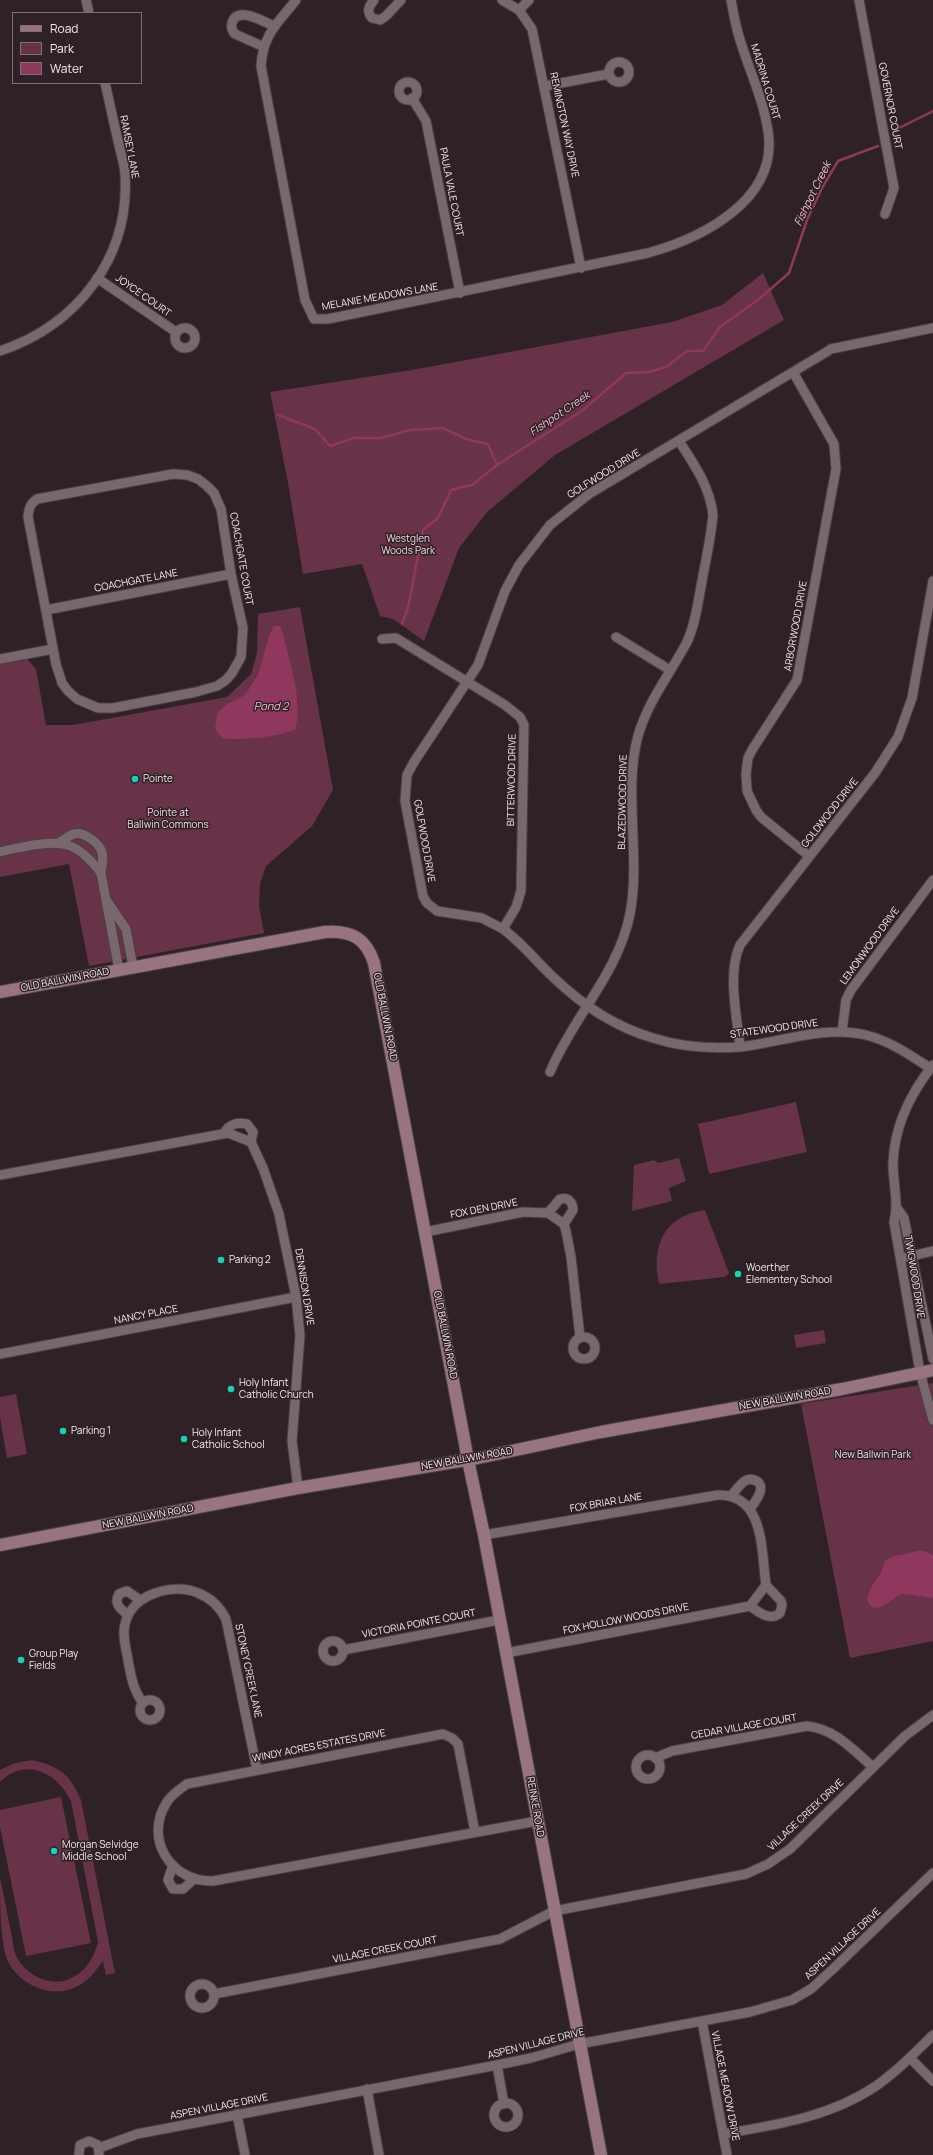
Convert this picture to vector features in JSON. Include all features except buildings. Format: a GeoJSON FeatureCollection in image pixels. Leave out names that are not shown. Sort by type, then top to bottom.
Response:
{"type":"FeatureCollection","features":[{"type":"Feature","properties":{"kind":"street"},"geometry":{"type":"LineString","coordinates":[[86,0],[89,12]]}},
{"type":"Feature","properties":{"kind":"street","name":"MELANIE MEADOWS LANE"},"geometry":{"type":"LineString","coordinates":[[296,0],[274,26],[264,47],[261,66],[305,300],[314,318],[328,319],[581,268]]}},
{"type":"Feature","properties":{"kind":"street"},"geometry":{"type":"LineString","coordinates":[[374,0],[369,7],[369,12],[372,18],[380,20],[386,16],[401,0]]}},
{"type":"Feature","properties":{"kind":"street","name":"REMINGTON WAY DRIVE"},"geometry":{"type":"LineString","coordinates":[[502,0],[519,10],[532,29],[545,86],[581,268]]}},
{"type":"Feature","properties":{"kind":"street"},"geometry":{"type":"LineString","coordinates":[[519,10],[529,0]]}},
{"type":"Feature","properties":{"kind":"street","name":"MADRINA COURT"},"geometry":{"type":"LineString","coordinates":[[581,268],[648,253],[696,236],[738,208],[757,187],[767,159],[770,145],[769,132],[762,105],[738,32],[731,0]]}},
{"type":"Feature","properties":{"kind":"street","name":"GOVERNOR COURT"},"geometry":{"type":"LineString","coordinates":[[859,0],[894,188],[885,214]]}},
{"type":"Feature","properties":{"kind":"street"},"geometry":{"type":"LineString","coordinates":[[264,47],[235,34],[232,27],[233,20],[238,15],[246,15],[274,26]]}},
{"type":"Feature","properties":{"kind":"street"},"geometry":{"type":"LineString","coordinates":[[545,86],[609,74]]}},
{"type":"Feature","properties":{"kind":"street","name":"RAMSEY LANE"},"geometry":{"type":"LineString","coordinates":[[0,351],[37,336],[59,321],[82,300],[108,260],[119,232],[123,216],[126,184],[125,173],[105,84]]}},
{"type":"Feature","properties":{"kind":"street","name":"PAULA VALE COURT"},"geometry":{"type":"LineString","coordinates":[[412,98],[426,121],[460,293]]}},
{"type":"Feature","properties":{"kind":"street","name":"JOYCE COURT"},"geometry":{"type":"LineString","coordinates":[[97,278],[176,332]]}},
{"type":"Feature","properties":{"kind":"street","name":"GOLFWOOD DRIVE"},"geometry":{"type":"LineString","coordinates":[[437,910],[427,903],[420,888],[406,813],[405,787],[408,775],[414,762],[467,683],[484,652],[505,591],[519,565],[543,532],[565,512],[589,494],[831,350],[933,328]]}},
{"type":"Feature","properties":{"kind":"street","name":"ARBORWOOD DRIVE"},"geometry":{"type":"LineString","coordinates":[[793,372],[834,444],[836,469],[797,680],[750,754],[747,766],[746,782],[750,802],[761,817],[809,856]]}},
{"type":"Feature","properties":{"kind":"street","name":"BLAZEDWOOD DRIVE"},"geometry":{"type":"LineString","coordinates":[[550,1072],[566,1036],[587,1006],[612,965],[626,930],[634,881],[635,752],[648,707],[687,642],[695,621],[713,515],[712,503],[704,481],[679,441]]}},
{"type":"Feature","properties":{"kind":"street","name":"COACHGATE COURT"},"geometry":{"type":"LineString","coordinates":[[173,474],[198,479],[214,493],[221,509],[231,574],[242,628],[242,649],[241,657],[232,673],[226,680],[217,686],[196,692],[113,708],[98,708],[77,699],[65,687],[59,674],[28,517],[31,504],[37,499],[160,475],[173,474]]}},
{"type":"Feature","properties":{"kind":"street","name":"COACHGATE LANE"},"geometry":{"type":"LineString","coordinates":[[46,610],[231,574]]}},
{"type":"Feature","properties":{"kind":"street","name":"GOLDWOOD DRIVE"},"geometry":{"type":"LineString","coordinates":[[740,1047],[733,976],[736,953],[740,945],[875,773],[898,737],[912,698],[933,581]]}},
{"type":"Feature","properties":{"kind":"street"},"geometry":{"type":"LineString","coordinates":[[616,637],[670,670]]}},
{"type":"Feature","properties":{"kind":"street","name":"BITTERWOOD DRIVE"},"geometry":{"type":"LineString","coordinates":[[382,639],[396,638],[513,711],[520,717],[524,726],[521,890],[516,907],[503,929]]}},
{"type":"Feature","properties":{"kind":"street"},"geometry":{"type":"LineString","coordinates":[[0,659],[53,648]]}},
{"type":"Feature","properties":{"kind":"street"},"geometry":{"type":"LineString","coordinates":[[60,842],[74,833],[82,834],[91,839],[101,848],[103,860],[101,873],[118,970]]}},
{"type":"Feature","properties":{"kind":"street"},"geometry":{"type":"LineString","coordinates":[[0,852],[50,842],[60,842],[72,846],[101,873]]}},
{"type":"Feature","properties":{"kind":"street","name":"LEMONWOOD DRIVE"},"geometry":{"type":"LineString","coordinates":[[842,1032],[846,1000],[854,984],[933,880]]}},
{"type":"Feature","properties":{"kind":"street"},"geometry":{"type":"LineString","coordinates":[[106,900],[126,929],[133,967]]}},
{"type":"Feature","properties":{"kind":"street","name":"STATEWOOD DRIVE"},"geometry":{"type":"LineString","coordinates":[[437,910],[482,918],[503,929],[554,978],[587,1006],[617,1023],[652,1038],[691,1046],[740,1047],[818,1034],[842,1032],[865,1035],[890,1044],[932,1067]]}},
{"type":"Feature","properties":{"kind":"street","name":"OLD BALLWIN ROAD"},"geometry":{"type":"LineString","coordinates":[[0,992],[325,932],[344,933],[354,936],[364,943],[370,951],[374,963],[468,1460]]}},
{"type":"Feature","properties":{"kind":"street","name":"TWIGWOOD DRIVE"},"geometry":{"type":"LineString","coordinates":[[920,1372],[908,1312],[901,1258],[894,1222],[897,1208],[893,1164],[897,1133],[905,1107],[932,1067]]}},
{"type":"Feature","properties":{"kind":"street","name":"DENNISON DRIVE"},"geometry":{"type":"LineString","coordinates":[[224,1134],[229,1127],[235,1124],[247,1124],[253,1132],[251,1142],[263,1168],[279,1214],[296,1297],[300,1335],[292,1440],[298,1488]]}},
{"type":"Feature","properties":{"kind":"street","name":"DENNISON DRIVE"},"geometry":{"type":"LineString","coordinates":[[0,1175],[224,1134],[234,1134],[251,1142]]}},
{"type":"Feature","properties":{"kind":"street"},"geometry":{"type":"LineString","coordinates":[[564,1224],[573,1210],[570,1201],[566,1198],[560,1199],[548,1212],[564,1224],[571,1257],[580,1337]]}},
{"type":"Feature","properties":{"kind":"street","name":"TWIGWOOD DRIVE"},"geometry":{"type":"LineString","coordinates":[[897,1208],[904,1218],[933,1359]]}},
{"type":"Feature","properties":{"kind":"street","name":"FOX DEN DRIVE"},"geometry":{"type":"LineString","coordinates":[[425,1232],[523,1212],[548,1212]]}},
{"type":"Feature","properties":{"kind":"street"},"geometry":{"type":"LineString","coordinates":[[901,1258],[933,1251]]}},
{"type":"Feature","properties":{"kind":"street","name":"NANCY PLACE"},"geometry":{"type":"LineString","coordinates":[[0,1354],[296,1297]]}},
{"type":"Feature","properties":{"kind":"street","name":"NEW BALLWIN ROAD"},"geometry":{"type":"LineString","coordinates":[[0,1545],[298,1488],[468,1460],[601,1432],[842,1389],[933,1370]]}},
{"type":"Feature","properties":{"kind":"street"},"geometry":{"type":"LineString","coordinates":[[920,1372],[933,1420]]}},
{"type":"Feature","properties":{"kind":"street","name":"REINKE ROAD"},"geometry":{"type":"LineString","coordinates":[[468,1460],[484,1535],[601,2155]]}},
{"type":"Feature","properties":{"kind":"street"},"geometry":{"type":"LineString","coordinates":[[750,1509],[761,1492],[761,1487],[757,1481],[750,1479],[744,1481],[732,1495],[750,1509],[757,1524],[762,1547],[766,1585],[782,1605],[780,1614],[774,1617],[769,1617],[750,1606],[766,1585]]}},
{"type":"Feature","properties":{"kind":"street","name":"FOX BRIAR LANE"},"geometry":{"type":"LineString","coordinates":[[484,1535],[718,1495],[732,1495]]}},
{"type":"Feature","properties":{"kind":"street","name":"STONEY CREEK LANE"},"geometry":{"type":"LineString","coordinates":[[143,1703],[135,1692],[124,1637],[125,1623],[128,1615],[140,1600],[147,1596],[161,1592],[189,1590],[196,1592],[210,1600],[222,1612],[229,1630],[257,1770]]}},
{"type":"Feature","properties":{"kind":"street"},"geometry":{"type":"LineString","coordinates":[[128,1615],[118,1606],[116,1600],[119,1594],[127,1591],[140,1600]]}},
{"type":"Feature","properties":{"kind":"street","name":"FOX HOLLOW WOODS DRIVE"},"geometry":{"type":"LineString","coordinates":[[506,1653],[750,1606]]}},
{"type":"Feature","properties":{"kind":"street","name":"VICTORIA POINTE COURT"},"geometry":{"type":"LineString","coordinates":[[343,1650],[499,1620]]}},
{"type":"Feature","properties":{"kind":"street","name":"VILLAGE CREEK DRIVE"},"geometry":{"type":"LineString","coordinates":[[554,1911],[746,1874],[768,1864],[790,1848],[905,1736],[933,1715]]}},
{"type":"Feature","properties":{"kind":"street","name":"CEDAR VILLAGE COURT"},"geometry":{"type":"LineString","coordinates":[[655,1758],[672,1751],[807,1726],[825,1730],[836,1735],[873,1767]]}},
{"type":"Feature","properties":{"kind":"street","name":"WINDY ACRES ESTATES DRIVE"},"geometry":{"type":"LineString","coordinates":[[475,1832],[458,1744],[452,1738],[443,1734],[187,1784],[175,1792],[166,1802],[161,1816],[159,1829],[160,1843],[165,1855],[183,1875],[199,1881],[213,1881],[537,1821]]}},
{"type":"Feature","properties":{"kind":"street"},"geometry":{"type":"LineString","coordinates":[[173,1865],[168,1880],[173,1889],[183,1889],[194,1879]]}},
{"type":"Feature","properties":{"kind":"street","name":"ASPEN VILLAGE DRIVE"},"geometry":{"type":"LineString","coordinates":[[79,2155],[79,2148],[86,2141],[92,2141],[99,2152],[137,2134],[497,2065],[531,2058],[579,2044],[771,2007],[792,2000],[811,1989],[933,1873]]}},
{"type":"Feature","properties":{"kind":"street","name":"VILLAGE CREEK COURT"},"geometry":{"type":"LineString","coordinates":[[214,1994],[500,1939],[554,1911]]}},
{"type":"Feature","properties":{"kind":"street","name":"VILLAGE MEADOW DRIVE"},"geometry":{"type":"LineString","coordinates":[[702,2021],[727,2155]]}},
{"type":"Feature","properties":{"kind":"street"},"geometry":{"type":"LineString","coordinates":[[723,2134],[788,2123],[826,2111],[876,2086],[910,2058],[933,2035]]}},
{"type":"Feature","properties":{"kind":"street"},"geometry":{"type":"LineString","coordinates":[[910,2058],[933,2081]]}},
{"type":"Feature","properties":{"kind":"street"},"geometry":{"type":"LineString","coordinates":[[497,2065],[504,2104]]}},
{"type":"Feature","properties":{"kind":"street"},"geometry":{"type":"LineString","coordinates":[[367,2089],[379,2155]]}},
{"type":"Feature","properties":{"kind":"street"},"geometry":{"type":"LineString","coordinates":[[237,2114],[245,2155]]}},
{"type":"Feature","properties":{"kind":"green space","name":"Westglen Woods Park"},"geometry":{"type":"Polygon","coordinates":[[[763,273],[784,320],[555,455],[487,512],[459,548],[424,641],[393,619],[380,616],[362,564],[303,574],[288,483],[270,392],[412,370],[672,322],[722,305],[763,273]]]}},
{"type":"Feature","properties":{"kind":"green space","name":"Pointe at Ballwin Commons"},"geometry":{"type":"Polygon","coordinates":[[[300,607],[333,790],[312,826],[266,866],[260,884],[259,906],[264,933],[89,966],[69,864],[0,877],[0,664],[26,658],[36,669],[46,725],[73,725],[227,697],[251,674],[257,653],[258,614],[300,607]]]}},
{"type":"Feature","properties":{"kind":"green space"},"geometry":{"type":"Polygon","coordinates":[[[796,1102],[807,1152],[709,1174],[698,1124],[796,1102]]]}},
{"type":"Feature","properties":{"kind":"green space"},"geometry":{"type":"Polygon","coordinates":[[[679,1158],[686,1181],[669,1188],[672,1201],[632,1211],[634,1165],[654,1160],[658,1163],[679,1158]]]}},
{"type":"Feature","properties":{"kind":"green space"},"geometry":{"type":"Polygon","coordinates":[[[705,1210],[729,1273],[725,1277],[659,1284],[657,1257],[659,1245],[664,1235],[670,1226],[679,1219],[691,1213],[705,1210]]]}},
{"type":"Feature","properties":{"kind":"green space"},"geometry":{"type":"Polygon","coordinates":[[[824,1330],[826,1343],[796,1348],[794,1335],[824,1330]]]}},
{"type":"Feature","properties":{"kind":"green space","name":"New Ballwin Park"},"geometry":{"type":"Polygon","coordinates":[[[933,1383],[933,1641],[850,1658],[801,1404],[933,1383]]]}},
{"type":"Feature","properties":{"kind":"green space"},"geometry":{"type":"Polygon","coordinates":[[[16,1394],[27,1454],[7,1458],[0,1418],[0,1397],[16,1394]]]}},
{"type":"Feature","properties":{"kind":"green space"},"geometry":{"type":"Polygon","coordinates":[[[32,1760],[50,1765],[62,1772],[77,1791],[81,1800],[115,1973],[106,1975],[103,1961],[84,1983],[70,1990],[48,1991],[37,1988],[18,1975],[11,1967],[6,1957],[1,1928],[0,1878],[16,1956],[25,1968],[37,1977],[44,1980],[59,1981],[67,1980],[79,1974],[94,1955],[98,1942],[71,1801],[65,1791],[49,1776],[40,1771],[30,1769],[20,1770],[10,1774],[0,1782],[0,1770],[15,1763],[32,1760]]]}},
{"type":"Feature","properties":{"kind":"green space"},"geometry":{"type":"Polygon","coordinates":[[[61,1797],[91,1943],[26,1956],[0,1827],[0,1810],[61,1797]]]}},
{"type":"Feature","properties":{"kind":"water","name":"Pond 2"},"geometry":{"type":"Polygon","coordinates":[[[274,626],[280,626],[283,634],[295,682],[298,707],[295,730],[259,738],[222,738],[215,729],[217,713],[227,704],[245,695],[258,675],[270,633],[274,626]]]}},
{"type":"Feature","properties":{"kind":"water"},"geometry":{"type":"Polygon","coordinates":[[[916,1551],[924,1551],[933,1555],[933,1598],[903,1594],[878,1608],[870,1605],[868,1602],[869,1593],[873,1584],[881,1573],[887,1559],[916,1551]]]}},
{"type":"Feature","properties":{"kind":"waterway"},"geometry":{"type":"LineString","coordinates":[[897,129],[933,111]]}},
{"type":"Feature","properties":{"kind":"waterway","name":"Fishpot Creek"},"geometry":{"type":"LineString","coordinates":[[402,624],[408,608],[423,530],[438,518],[451,490],[472,485],[497,465],[583,410],[626,373],[649,372],[666,367],[687,351],[703,351],[720,327],[759,299],[789,273],[807,220],[822,188],[838,161],[878,146]]}},
{"type":"Feature","properties":{"kind":"waterway"},"geometry":{"type":"LineString","coordinates":[[278,415],[315,429],[330,446],[354,438],[381,438],[410,430],[443,428],[466,439],[488,444],[497,465]]}},
{"type":"Feature","properties":{"kind":"place","name":"Pointe"},"geometry":{"type":"Point","coordinates":[135,779]}},
{"type":"Feature","properties":{"kind":"place","name":"Parking 2"},"geometry":{"type":"Point","coordinates":[221,1260]}},
{"type":"Feature","properties":{"kind":"place","name":"Woerther Elementery School"},"geometry":{"type":"Point","coordinates":[738,1274]}},
{"type":"Feature","properties":{"kind":"place","name":"Holy Infant Catholic Church"},"geometry":{"type":"Point","coordinates":[231,1389]}},
{"type":"Feature","properties":{"kind":"place","name":"Parking 1"},"geometry":{"type":"Point","coordinates":[63,1431]}},
{"type":"Feature","properties":{"kind":"place","name":"Holy Infant Catholic School"},"geometry":{"type":"Point","coordinates":[184,1439]}},
{"type":"Feature","properties":{"kind":"place","name":"Group Play Fields"},"geometry":{"type":"Point","coordinates":[21,1660]}},
{"type":"Feature","properties":{"kind":"place","name":"Morgan Selvidge Middle School"},"geometry":{"type":"Point","coordinates":[54,1851]}}]}
